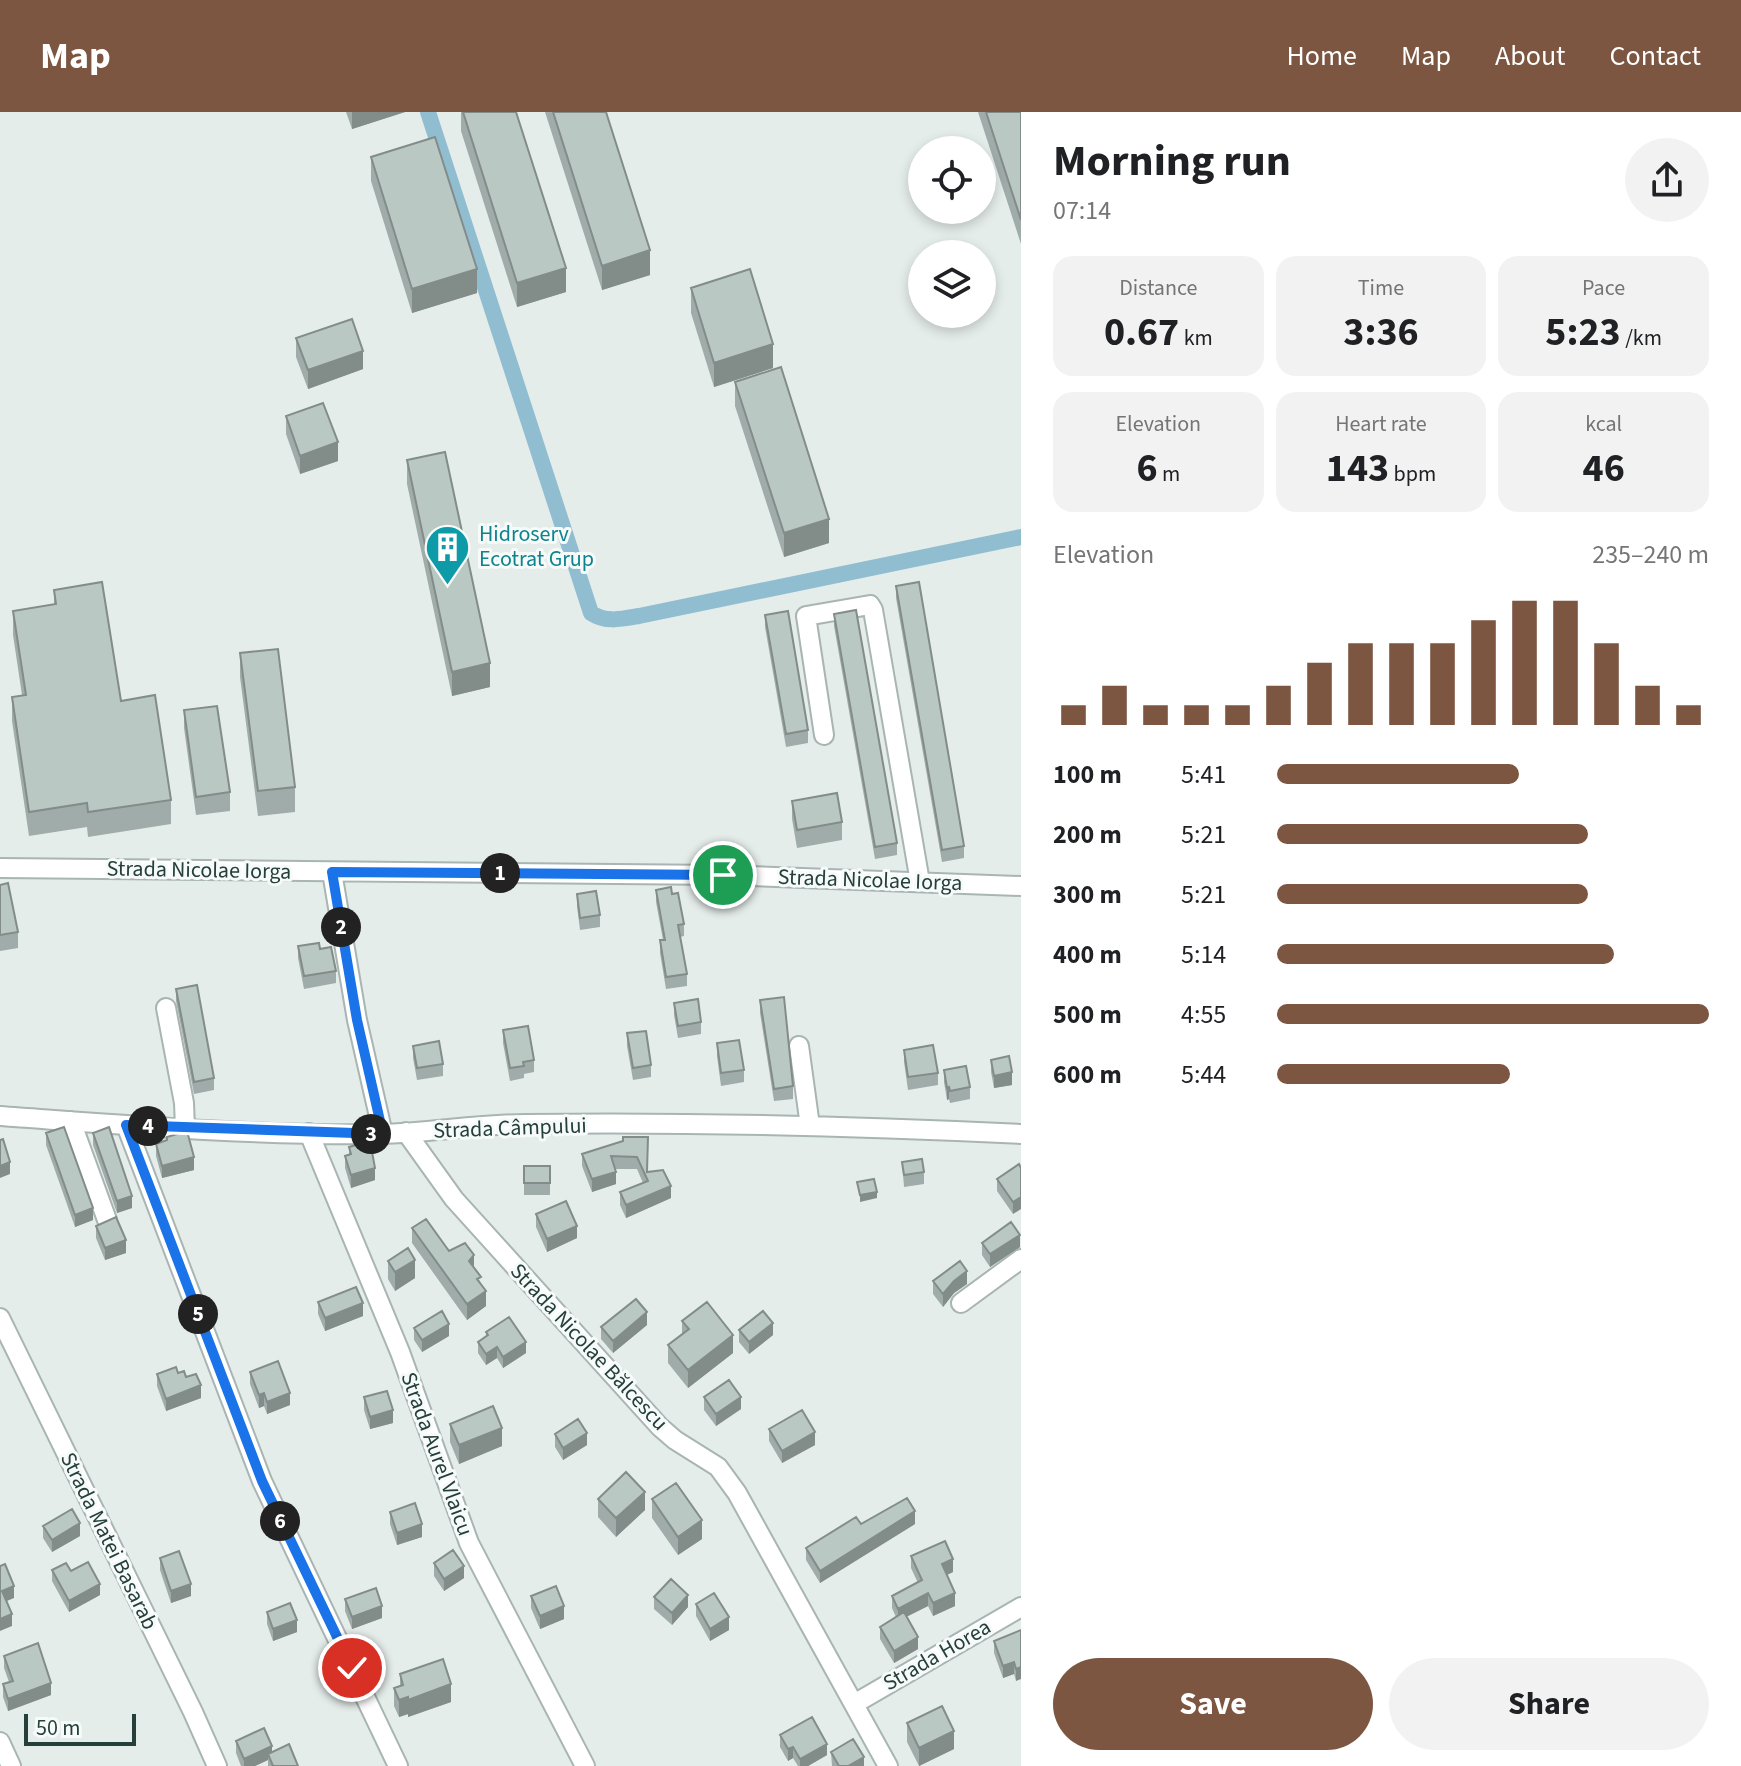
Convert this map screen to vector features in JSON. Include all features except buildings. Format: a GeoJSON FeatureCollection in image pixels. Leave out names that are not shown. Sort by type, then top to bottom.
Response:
{"type":"FeatureCollection","features":[{"type":"Feature","properties":{"kind":"street"},"geometry":{"type":"LineString","coordinates":[[824,735],[806,616],[870,605],[920,882]]}},
{"type":"Feature","properties":{"kind":"street","name":"Strada Nicolae Iorga"},"geometry":{"type":"LineString","coordinates":[[0,868],[723,875],[1021,886]]}},
{"type":"Feature","properties":{"kind":"street"},"geometry":{"type":"LineString","coordinates":[[332,872],[357,1020],[383,1134]]}},
{"type":"Feature","properties":{"kind":"street"},"geometry":{"type":"LineString","coordinates":[[166,1008],[184,1103],[185,1128]]}},
{"type":"Feature","properties":{"kind":"street"},"geometry":{"type":"LineString","coordinates":[[799,1046],[810,1126]]}},
{"type":"Feature","properties":{"kind":"street","name":"Strada Câmpului"},"geometry":{"type":"LineString","coordinates":[[0,1116],[309,1133],[383,1134],[525,1124],[810,1126],[1021,1134]]}},
{"type":"Feature","properties":{"kind":"street"},"geometry":{"type":"LineString","coordinates":[[71,1121],[107,1220]]}},
{"type":"Feature","properties":{"kind":"street"},"geometry":{"type":"LineString","coordinates":[[126,1125],[262,1481],[398,1766]]}},
{"type":"Feature","properties":{"kind":"street","name":"Strada Nicolae Bălcescu"},"geometry":{"type":"LineString","coordinates":[[406,1132],[454,1199],[660,1427],[718,1467],[737,1493],[888,1766]]}},
{"type":"Feature","properties":{"kind":"street","name":"Strada Aurel Vlaicu"},"geometry":{"type":"LineString","coordinates":[[309,1133],[400,1352],[469,1543],[585,1766]]}},
{"type":"Feature","properties":{"kind":"street"},"geometry":{"type":"LineString","coordinates":[[961,1303],[1021,1259]]}},
{"type":"Feature","properties":{"kind":"street","name":"Strada Matei Basarab"},"geometry":{"type":"LineString","coordinates":[[0,1318],[217,1766]]}},
{"type":"Feature","properties":{"kind":"street","name":"Strada Horea"},"geometry":{"type":"LineString","coordinates":[[854,1704],[1021,1607]]}},
{"type":"Feature","properties":{"kind":"street"},"geometry":{"type":"LineString","coordinates":[[0,1742],[11,1766]]}},
{"type":"Feature","properties":{"kind":"waterway"},"geometry":{"type":"LineString","coordinates":[[428,112],[591,613],[608,619],[633,617],[1021,537]]}},
{"type":"Feature","properties":{"kind":"place","name":"Hidroserv Ecotrat Grup"},"geometry":{"type":"Point","coordinates":[448,586]}},
{"type":"Feature","properties":{"kind":"route"},"geometry":{"type":"LineString","coordinates":[[352,1668],[262,1481],[126,1125],[383,1134],[357,1020],[332,872],[723,875]]}}]}
